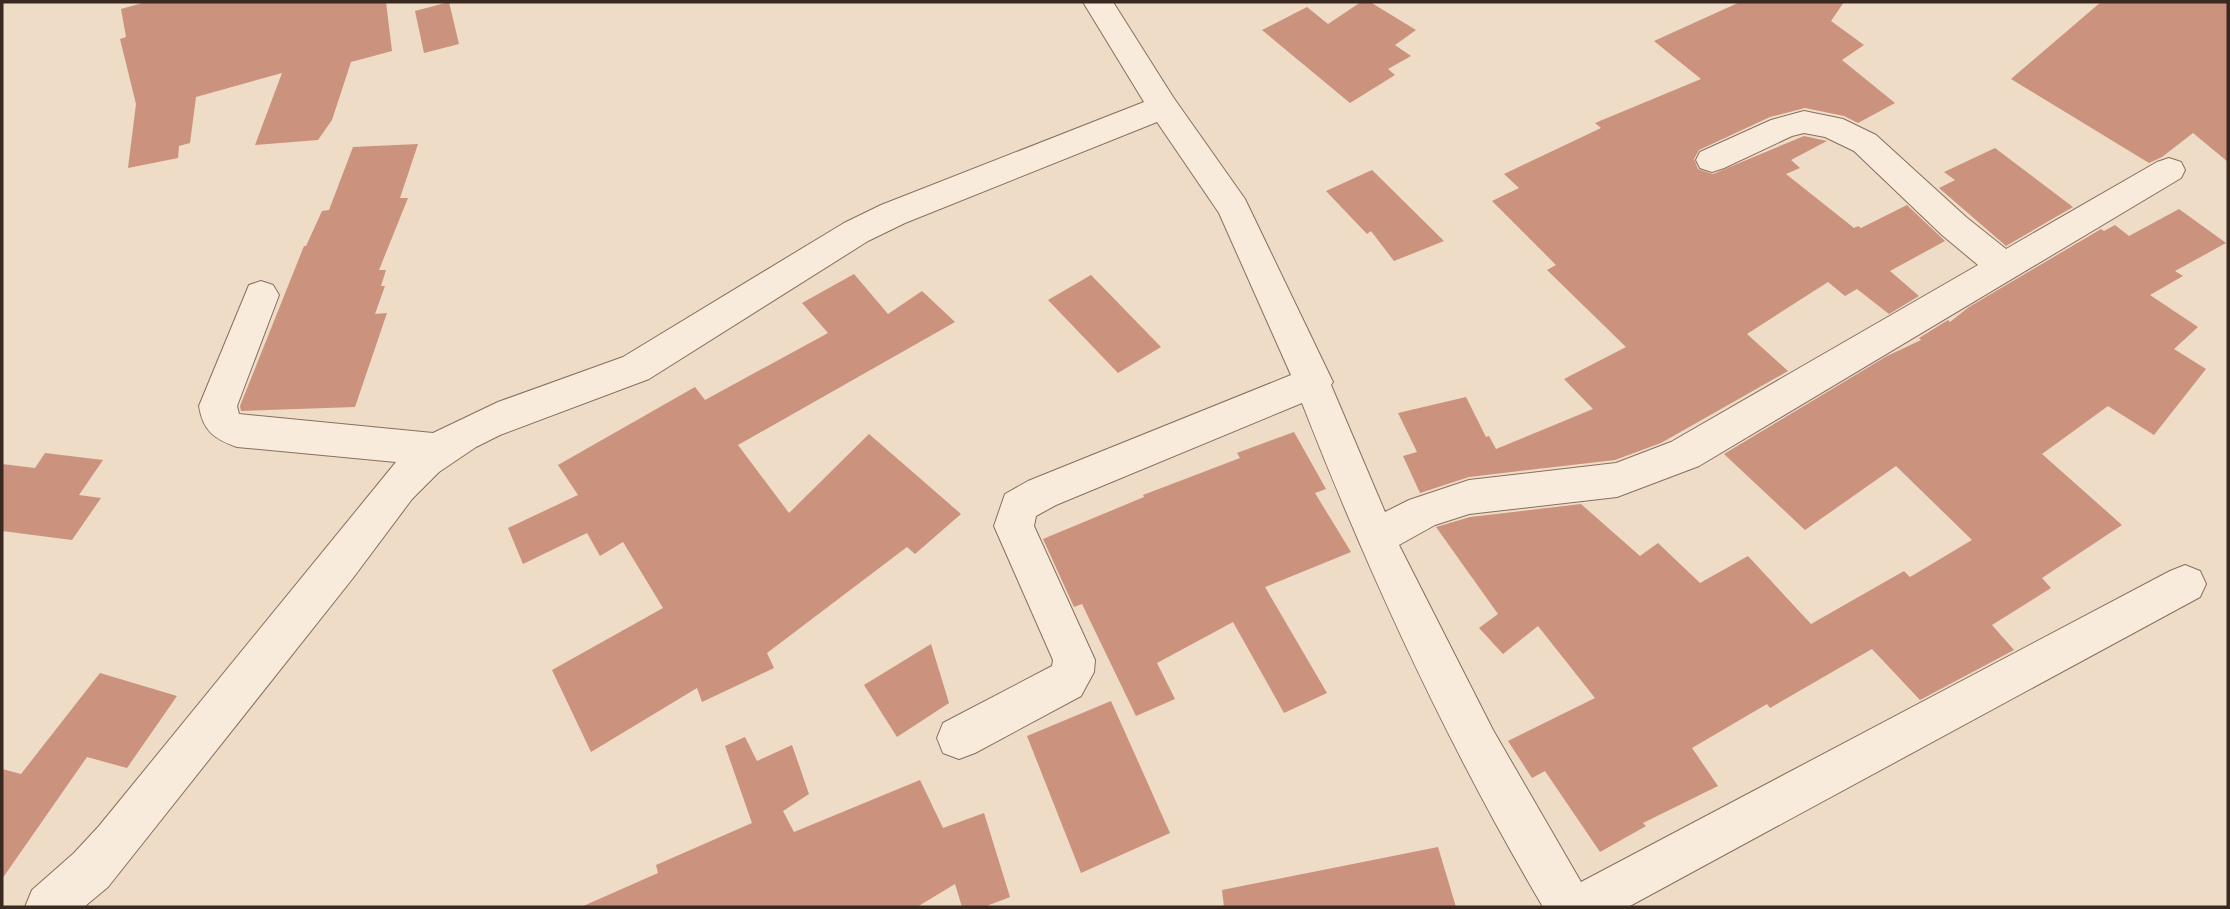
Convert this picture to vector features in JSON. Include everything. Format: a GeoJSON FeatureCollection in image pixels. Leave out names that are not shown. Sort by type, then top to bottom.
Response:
{"type":"FeatureCollection","features":[{"type":"Feature","properties":{"kind":"street"},"geometry":{"type":"LineString","coordinates":[[1098,2],[1163,107],[1209,168],[1241,221],[1314,382],[1394,579],[1505,799],[1569,907]]}},
{"type":"Feature","properties":{"kind":"street"},"geometry":{"type":"LineString","coordinates":[[49,907],[92,870],[116,842],[407,478],[438,450],[478,427],[509,414],[601,383],[636,368],[856,232],[893,214],[1163,107]]}},
{"type":"Feature","properties":{"kind":"street"},"geometry":{"type":"LineString","coordinates":[[1713,160],[1782,128],[1804,122],[1832,127],[1865,143],[1954,226],[2004,267]]}},
{"type":"Feature","properties":{"kind":"street"},"geometry":{"type":"LineString","coordinates":[[1376,537],[1423,512],[1469,497],[1617,480],[1685,454],[2169,170]]}},
{"type":"Feature","properties":{"kind":"street"},"geometry":{"type":"LineString","coordinates":[[261,295],[218,406],[219,419],[226,428],[237,432],[438,450]]}},
{"type":"Feature","properties":{"kind":"street"},"geometry":{"type":"LineString","coordinates":[[959,738],[1066,682],[1073,672],[1074,660],[1066,640],[1014,526],[1019,506],[1042,493],[1314,382]]}},
{"type":"Feature","properties":{"kind":"street"},"geometry":{"type":"LineString","coordinates":[[1581,907],[2185,584]]}},
{"type":"Feature","properties":{"kind":"building"},"geometry":{"type":"Polygon","coordinates":[[[146,2],[386,2],[392,51],[351,62],[332,120],[318,140],[255,145],[282,73],[196,97],[190,143],[179,146],[178,158],[128,168],[136,104],[120,39],[126,37],[121,9],[146,2]]]}},
{"type":"Feature","properties":{"kind":"building"},"geometry":{"type":"Polygon","coordinates":[[[449,2],[459,44],[424,53],[415,11],[449,2]]]}},
{"type":"Feature","properties":{"kind":"building"},"geometry":{"type":"Polygon","coordinates":[[[1361,2],[1370,2],[1416,30],[1395,45],[1411,56],[1388,69],[1395,75],[1350,103],[1262,30],[1307,7],[1328,24],[1361,2]]]}},
{"type":"Feature","properties":{"kind":"building"},"geometry":{"type":"Polygon","coordinates":[[[1740,2],[1844,2],[1831,21],[1864,45],[1842,60],[1895,103],[1858,123],[1844,116],[1805,108],[1770,117],[1699,150],[1694,159],[1698,169],[1713,174],[1804,136],[1827,141],[1791,160],[1800,168],[1786,174],[1854,228],[1861,228],[1907,205],[1945,241],[1890,271],[1919,296],[1889,314],[1857,289],[1845,296],[1828,282],[1747,334],[1788,371],[1661,443],[1615,460],[1469,477],[1420,493],[1403,456],[1417,452],[1398,413],[1466,397],[1486,437],[1489,436],[1496,449],[1593,409],[1564,379],[1626,347],[1547,270],[1556,265],[1492,201],[1519,188],[1504,174],[1601,128],[1595,123],[1701,79],[1654,41],[1740,2]]]}},
{"type":"Feature","properties":{"kind":"building"},"geometry":{"type":"Polygon","coordinates":[[[2101,2],[2228,2],[2228,162],[2193,133],[2162,157],[2149,163],[2011,79],[2101,2]]]}},
{"type":"Feature","properties":{"kind":"building"},"geometry":{"type":"Polygon","coordinates":[[[418,144],[400,198],[408,198],[379,270],[386,270],[381,286],[385,286],[375,314],[387,313],[355,407],[241,411],[240,406],[304,246],[322,211],[329,210],[353,147],[418,144]]]}},
{"type":"Feature","properties":{"kind":"building"},"geometry":{"type":"Polygon","coordinates":[[[1995,148],[2073,207],[2006,246],[1939,188],[1955,180],[1944,172],[1995,148]]]}},
{"type":"Feature","properties":{"kind":"building"},"geometry":{"type":"Polygon","coordinates":[[[1372,170],[1444,241],[1394,261],[1371,231],[1367,234],[1326,191],[1372,170]]]}},
{"type":"Feature","properties":{"kind":"building"},"geometry":{"type":"Polygon","coordinates":[[[2179,209],[2226,243],[2175,271],[2183,276],[2150,295],[2198,327],[2174,349],[2206,369],[2154,435],[2108,406],[2042,454],[2122,525],[2042,578],[2051,588],[1992,625],[2014,650],[1920,700],[1872,649],[1770,708],[1767,704],[1692,748],[1718,786],[1643,823],[1646,826],[1600,852],[1545,771],[1532,778],[1508,741],[1595,698],[1538,626],[1503,654],[1479,628],[1498,614],[1436,527],[1470,517],[1581,504],[1640,556],[1658,543],[1700,583],[1748,556],[1811,624],[1904,571],[1910,577],[1972,540],[1896,466],[1805,530],[1724,454],[1887,356],[1921,340],[1919,338],[1948,320],[1950,322],[1969,307],[2101,229],[2104,231],[2115,225],[2129,236],[2179,209]]]}},
{"type":"Feature","properties":{"kind":"building"},"geometry":{"type":"Polygon","coordinates":[[[854,274],[888,314],[922,291],[955,322],[738,445],[789,513],[869,434],[961,514],[915,554],[907,547],[767,653],[774,668],[702,702],[697,688],[591,752],[552,670],[663,608],[623,542],[600,556],[587,533],[523,564],[508,528],[578,495],[558,465],[695,387],[705,400],[828,333],[802,303],[854,274]]]}},
{"type":"Feature","properties":{"kind":"building"},"geometry":{"type":"Polygon","coordinates":[[[1091,275],[1161,347],[1118,373],[1048,300],[1091,275]]]}},
{"type":"Feature","properties":{"kind":"building"},"geometry":{"type":"Polygon","coordinates":[[[1294,432],[1326,489],[1315,493],[1351,552],[1265,587],[1327,693],[1284,713],[1233,622],[1157,663],[1175,699],[1136,716],[1082,604],[1074,607],[1043,539],[1144,497],[1143,495],[1240,458],[1237,453],[1294,432]]]}},
{"type":"Feature","properties":{"kind":"building"},"geometry":{"type":"Polygon","coordinates":[[[45,453],[103,460],[79,495],[101,498],[72,540],[2,531],[2,464],[35,468],[45,453]]]}},
{"type":"Feature","properties":{"kind":"building"},"geometry":{"type":"Polygon","coordinates":[[[931,644],[949,703],[897,737],[864,685],[931,644]]]}},
{"type":"Feature","properties":{"kind":"building"},"geometry":{"type":"Polygon","coordinates":[[[100,673],[177,696],[127,768],[87,757],[2,879],[2,769],[21,774],[100,673]]]}},
{"type":"Feature","properties":{"kind":"building"},"geometry":{"type":"Polygon","coordinates":[[[1111,701],[1170,833],[1081,873],[1027,736],[1111,701]]]}},
{"type":"Feature","properties":{"kind":"building"},"geometry":{"type":"Polygon","coordinates":[[[745,737],[757,761],[792,745],[809,794],[783,811],[794,832],[920,780],[943,828],[984,813],[1010,897],[984,907],[962,907],[955,884],[917,907],[581,907],[658,873],[656,865],[752,823],[725,746],[745,737]]]}},
{"type":"Feature","properties":{"kind":"building"},"geometry":{"type":"Polygon","coordinates":[[[1438,847],[1456,907],[1224,907],[1222,890],[1438,847]]]}}]}
